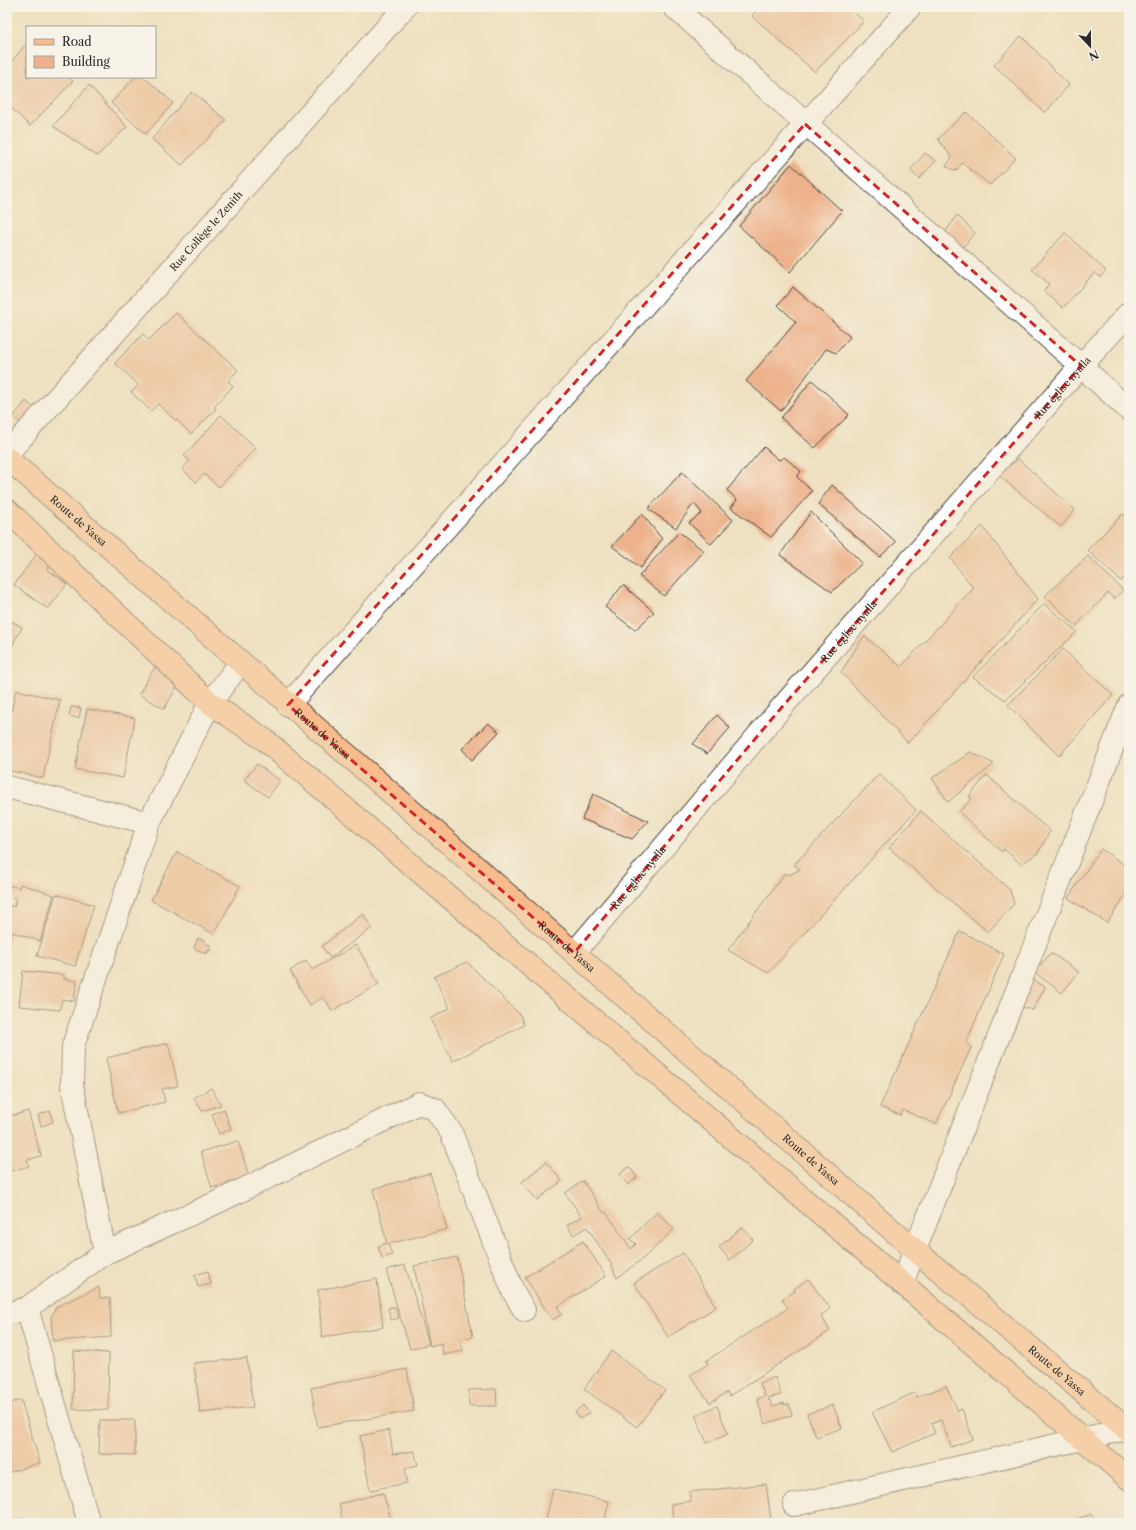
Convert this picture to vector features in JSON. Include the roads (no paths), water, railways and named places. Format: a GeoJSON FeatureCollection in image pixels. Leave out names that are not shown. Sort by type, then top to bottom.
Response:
{"type":"FeatureCollection","features":[{"type":"Feature","properties":{"kind":"main road","name":"Route de Yassa"},"geometry":{"type":"LineString","coordinates":[[7,458],[241,662],[288,705],[916,1250],[1128,1428]]}},
{"type":"Feature","properties":{"kind":"main road"},"geometry":{"type":"LineString","coordinates":[[7,510],[210,703],[265,740],[902,1283],[1129,1480]]}},
{"type":"Feature","properties":{"kind":"street","name":"Rue Collège le Zenith"},"geometry":{"type":"LineString","coordinates":[[7,454],[405,7]]}},
{"type":"Feature","properties":{"kind":"street"},"geometry":{"type":"LineString","coordinates":[[674,7],[1129,410]]}},
{"type":"Feature","properties":{"kind":"street"},"geometry":{"type":"LineString","coordinates":[[288,705],[910,7]]}},
{"type":"Feature","properties":{"kind":"street","name":"Rue église nyalla"},"geometry":{"type":"LineString","coordinates":[[574,953],[782,707],[1081,366],[1129,314]]}},
{"type":"Feature","properties":{"kind":"street"},"geometry":{"type":"LineString","coordinates":[[105,1253],[72,1085],[73,1046],[149,822],[210,703],[241,662]]}},
{"type":"Feature","properties":{"kind":"street"},"geometry":{"type":"LineString","coordinates":[[902,1283],[1129,705]]}},
{"type":"Feature","properties":{"kind":"street"},"geometry":{"type":"LineString","coordinates":[[7,787],[149,822]]}},
{"type":"Feature","properties":{"kind":"street"},"geometry":{"type":"LineString","coordinates":[[88,1523],[17,1311],[105,1253],[220,1201],[419,1104],[436,1109],[451,1132],[513,1291],[524,1310]]}},
{"type":"Feature","properties":{"kind":"street"},"geometry":{"type":"LineString","coordinates":[[794,1505],[1128,1428]]}}]}
